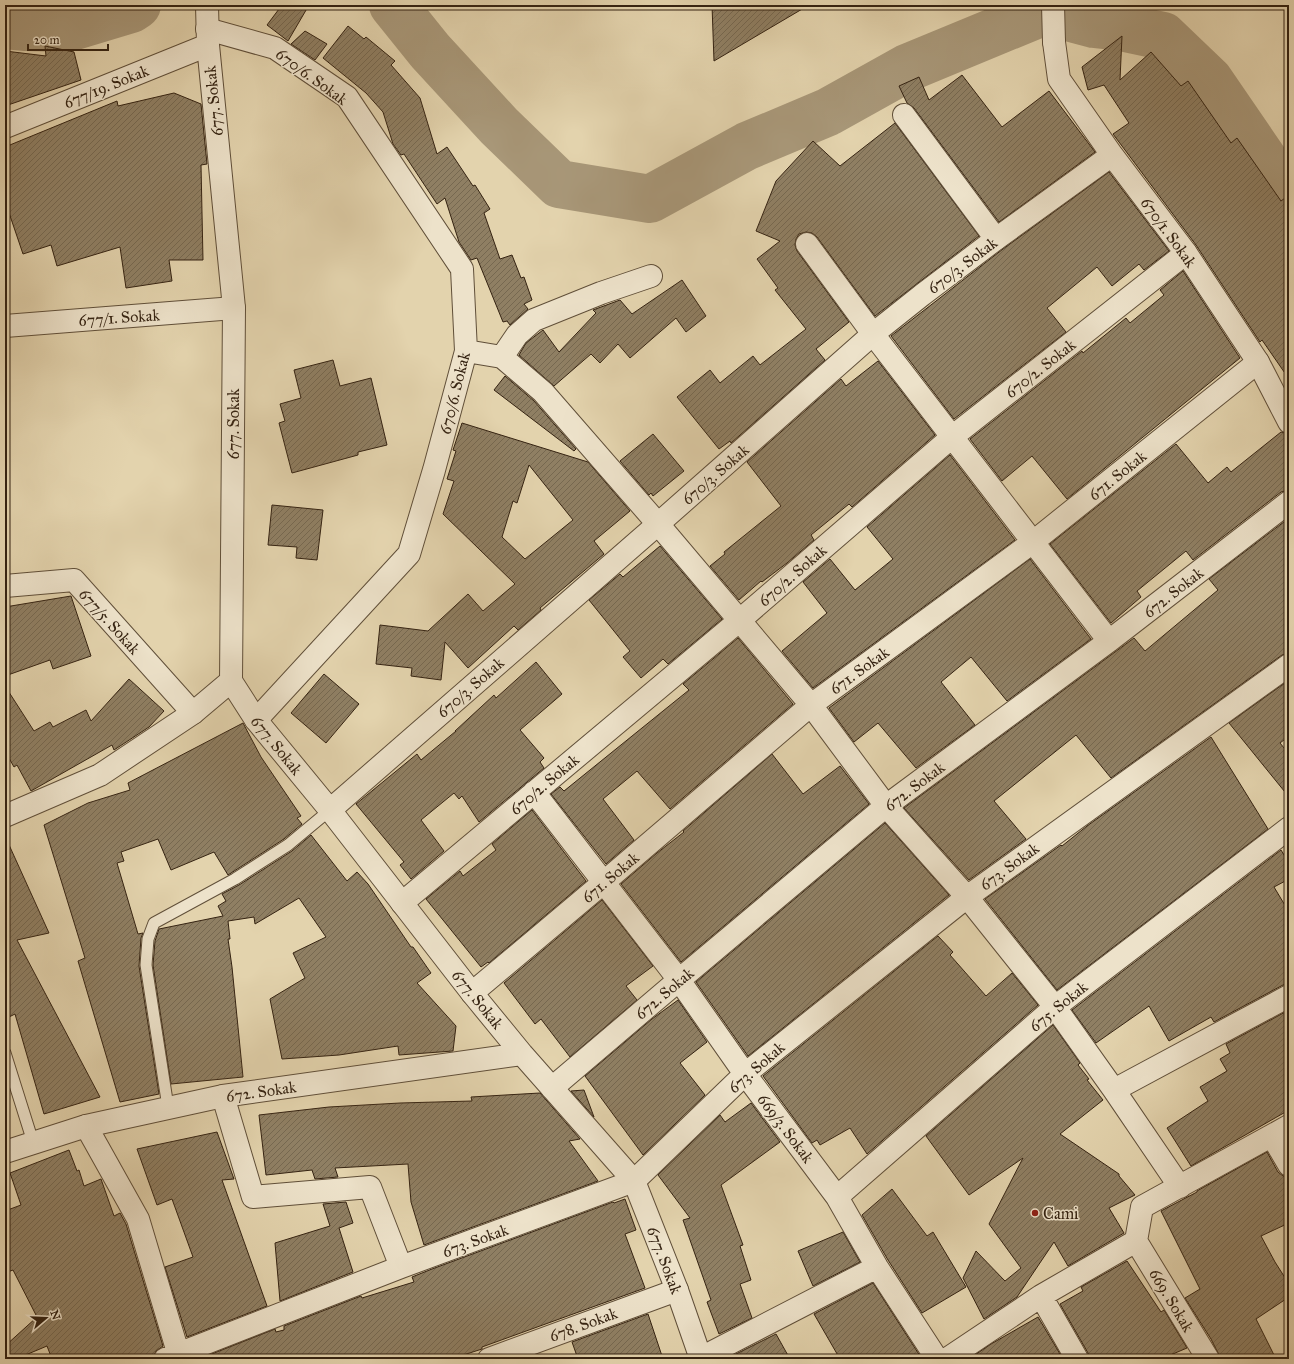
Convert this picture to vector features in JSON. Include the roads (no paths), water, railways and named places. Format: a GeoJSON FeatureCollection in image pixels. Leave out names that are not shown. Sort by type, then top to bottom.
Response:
{"type":"FeatureCollection","features":[{"type":"Feature","properties":{"kind":"street","name":"670/1. Sokak"},"geometry":{"type":"LineString","coordinates":[[1053,5],[1054,42],[1059,79],[1112,155],[1186,253],[1258,362],[1289,422]]}},
{"type":"Feature","properties":{"kind":"street","name":"677/19. Sokak"},"geometry":{"type":"LineString","coordinates":[[5,126],[207,22]]}},
{"type":"Feature","properties":{"kind":"street","name":"677. Sokak"},"geometry":{"type":"LineString","coordinates":[[207,22],[234,308],[231,681],[256,720],[330,810],[472,993],[522,1054],[634,1181],[677,1290],[701,1359]]}},
{"type":"Feature","properties":{"kind":"street","name":"670/6. Sokak"},"geometry":{"type":"LineString","coordinates":[[207,22],[276,48],[347,97],[462,269],[466,351],[434,470],[409,554],[256,720]]}},
{"type":"Feature","properties":{"kind":"street"},"geometry":{"type":"LineString","coordinates":[[904,115],[996,239]]}},
{"type":"Feature","properties":{"kind":"street","name":"670/3. Sokak"},"geometry":{"type":"LineString","coordinates":[[330,810],[873,334],[996,239],[1112,155]]}},
{"type":"Feature","properties":{"kind":"street"},"geometry":{"type":"LineString","coordinates":[[807,244],[873,334],[1109,641]]}},
{"type":"Feature","properties":{"kind":"street","name":"670/2. Sokak"},"geometry":{"type":"LineString","coordinates":[[402,903],[740,620],[952,437],[1186,253]]}},
{"type":"Feature","properties":{"kind":"street"},"geometry":{"type":"LineString","coordinates":[[502,357],[517,335],[534,320],[601,293],[651,276]]}},
{"type":"Feature","properties":{"kind":"street","name":"677/1. Sokak"},"geometry":{"type":"LineString","coordinates":[[5,326],[234,308]]}},
{"type":"Feature","properties":{"kind":"street"},"geometry":{"type":"LineString","coordinates":[[466,351],[502,357],[543,392],[740,620],[811,705],[886,806],[967,897],[1055,1007],[1180,1187]]}},
{"type":"Feature","properties":{"kind":"street","name":"671. Sokak"},"geometry":{"type":"LineString","coordinates":[[472,993],[811,705],[1033,542],[1258,362]]}},
{"type":"Feature","properties":{"kind":"street","name":"672. Sokak"},"geometry":{"type":"LineString","coordinates":[[552,1088],[886,806],[1109,641],[1289,502]]}},
{"type":"Feature","properties":{"kind":"street","name":"677/5. Sokak"},"geometry":{"type":"LineString","coordinates":[[5,586],[74,580],[193,713]]}},
{"type":"Feature","properties":{"kind":"street","name":"673. Sokak"},"geometry":{"type":"LineString","coordinates":[[174,1357],[401,1267],[634,1181],[745,1074],[967,897],[1289,665]]}},
{"type":"Feature","properties":{"kind":"street"},"geometry":{"type":"LineString","coordinates":[[5,816],[100,775],[193,713],[231,681]]}},
{"type":"Feature","properties":{"kind":"street","name":"669/3. Sokak"},"geometry":{"type":"LineString","coordinates":[[534,792],[679,980],[745,1074],[837,1197],[877,1267],[937,1359]]}},
{"type":"Feature","properties":{"kind":"street","name":"675. Sokak"},"geometry":{"type":"LineString","coordinates":[[837,1197],[1055,1007],[1289,828]]}},
{"type":"Feature","properties":{"kind":"street"},"geometry":{"type":"LineString","coordinates":[[1114,1090],[1289,996]]}},
{"type":"Feature","properties":{"kind":"street","name":"672. Sokak"},"geometry":{"type":"LineString","coordinates":[[5,1152],[86,1126],[223,1096],[522,1054]]}},
{"type":"Feature","properties":{"kind":"street"},"geometry":{"type":"LineString","coordinates":[[223,1096],[253,1197],[370,1186],[401,1267]]}},
{"type":"Feature","properties":{"kind":"street"},"geometry":{"type":"LineString","coordinates":[[86,1126],[138,1219],[174,1357]]}},
{"type":"Feature","properties":{"kind":"street"},"geometry":{"type":"LineString","coordinates":[[947,1359],[1041,1296],[1136,1241],[1142,1207],[1280,1131],[1289,1165]]}},
{"type":"Feature","properties":{"kind":"street","name":"669. Sokak"},"geometry":{"type":"LineString","coordinates":[[1136,1241],[1208,1359]]}},
{"type":"Feature","properties":{"kind":"street"},"geometry":{"type":"LineString","coordinates":[[701,1359],[877,1267]]}},
{"type":"Feature","properties":{"kind":"street","name":"678. Sokak"},"geometry":{"type":"LineString","coordinates":[[489,1359],[677,1290]]}},
{"type":"Feature","properties":{"kind":"street"},"geometry":{"type":"LineString","coordinates":[[1041,1296],[1077,1359]]}},
{"type":"Feature","properties":{"kind":"lane"},"geometry":{"type":"LineString","coordinates":[[168,1107],[146,965],[148,939],[154,923],[234,879],[288,845],[330,810]]}},
{"type":"Feature","properties":{"kind":"lane"},"geometry":{"type":"LineString","coordinates":[[5,1053],[33,1142]]}},
{"type":"Feature","properties":{"kind":"waterway"},"geometry":{"type":"LineString","coordinates":[[5,25],[68,28],[131,9],[137,5]]}},
{"type":"Feature","properties":{"kind":"waterway"},"geometry":{"type":"LineString","coordinates":[[393,5],[430,51],[499,126],[559,184],[650,199],[747,146],[828,112],[907,68],[1045,11],[1094,24],[1121,27],[1163,36],[1209,80],[1274,175],[1289,192]]}},
{"type":"Feature","properties":{"kind":"place","name":"Cami"},"geometry":{"type":"Point","coordinates":[1035,1213]}}]}
